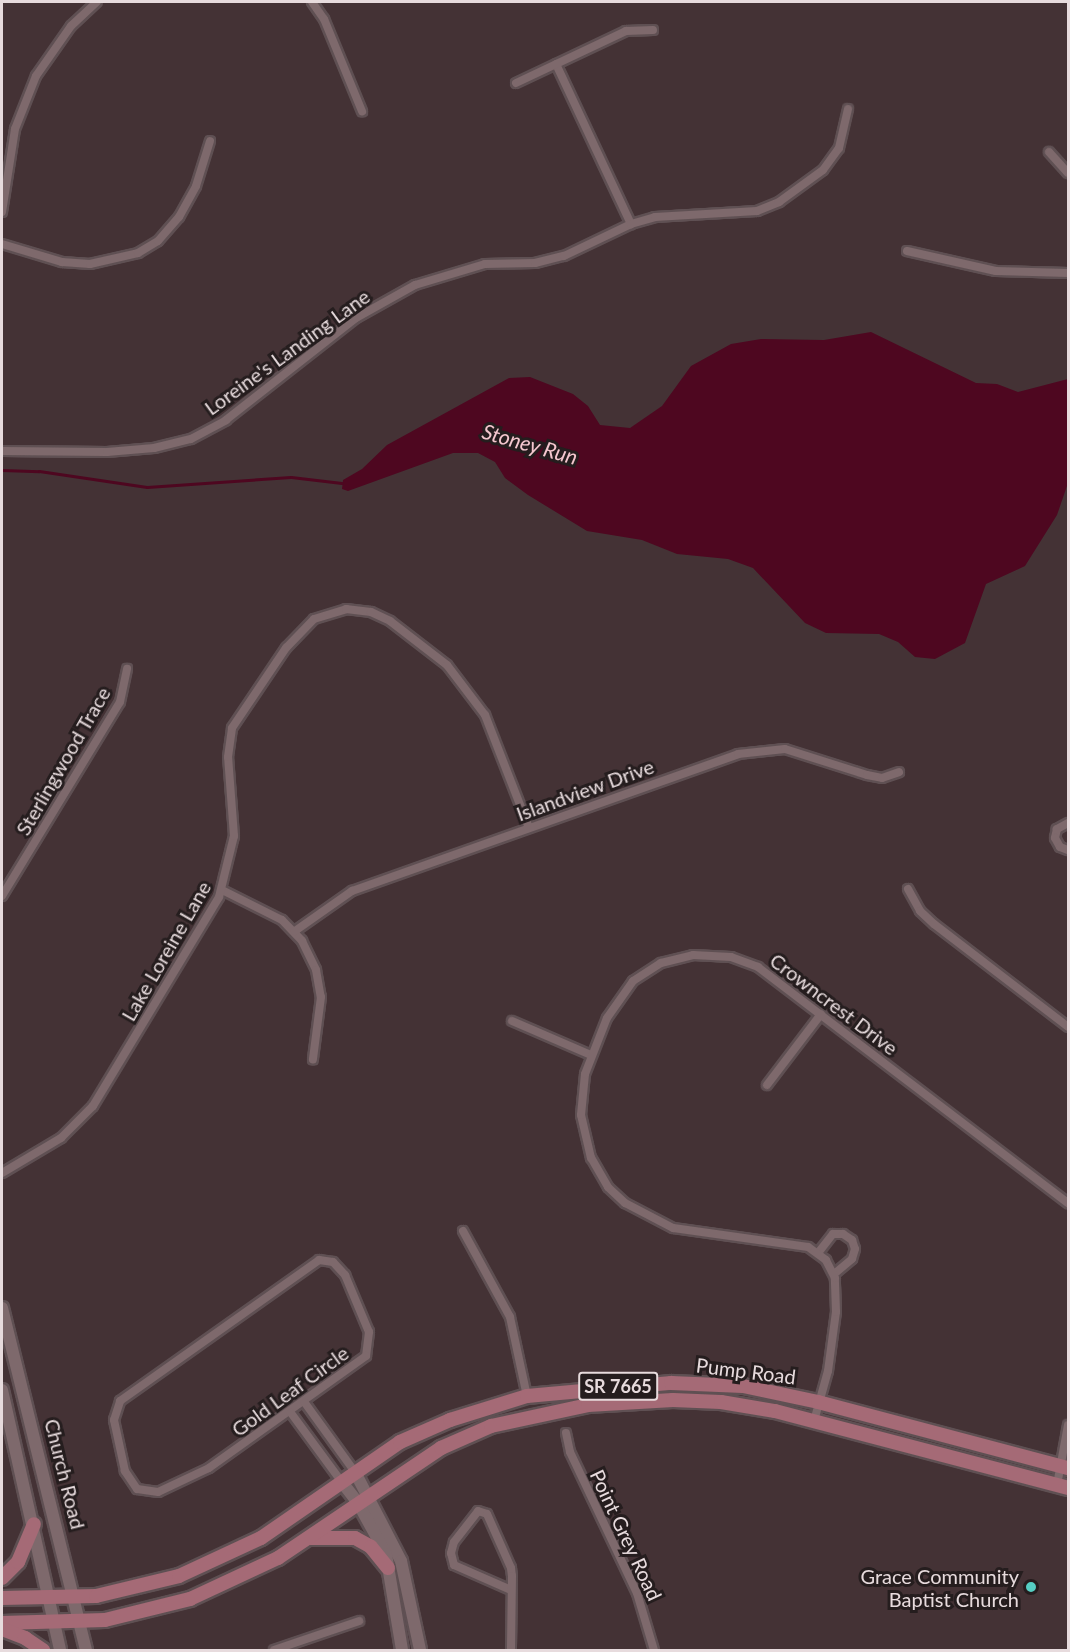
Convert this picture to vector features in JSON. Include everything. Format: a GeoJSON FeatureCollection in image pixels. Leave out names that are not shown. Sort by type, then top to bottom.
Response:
{"type":"FeatureCollection","features":[{"type":"Feature","properties":{"kind":"main road","name":"Church Road"},"geometry":{"type":"LineString","coordinates":[[2,1308],[86,1650]]}},
{"type":"Feature","properties":{"kind":"main road","name":"Pump Road"},"geometry":{"type":"LineString","coordinates":[[2,1598],[75,1598],[127,1591],[206,1565],[261,1538],[341,1481],[422,1431],[527,1396],[615,1386],[713,1383],[818,1402],[1065,1467]]}},
{"type":"Feature","properties":{"kind":"main road"},"geometry":{"type":"LineString","coordinates":[[2,1390],[34,1524],[60,1650]]}},
{"type":"Feature","properties":{"kind":"main road","name":"Pump Road"},"geometry":{"type":"LineString","coordinates":[[2,1623],[55,1624],[128,1616],[190,1599],[251,1572],[307,1538],[405,1468],[465,1437],[557,1410],[632,1402],[703,1401],[775,1411],[1063,1486]]}},
{"type":"Feature","properties":{"kind":"main road"},"geometry":{"type":"LineString","coordinates":[[355,1472],[363,1499],[382,1544],[398,1607],[402,1650]]}},
{"type":"Feature","properties":{"kind":"main road"},"geometry":{"type":"LineString","coordinates":[[341,1481],[363,1499],[400,1561],[420,1650]]}},
{"type":"Feature","properties":{"kind":"main road"},"geometry":{"type":"LineString","coordinates":[[2,1578],[18,1562],[34,1524]]}},
{"type":"Feature","properties":{"kind":"main road"},"geometry":{"type":"LineString","coordinates":[[307,1538],[355,1538],[371,1547],[388,1568]]}},
{"type":"Feature","properties":{"kind":"main road"},"geometry":{"type":"LineString","coordinates":[[2,1629],[26,1638],[43,1650]]}},
{"type":"Feature","properties":{"kind":"street"},"geometry":{"type":"LineString","coordinates":[[2,212],[13,141],[27,96],[50,52],[94,2]]}},
{"type":"Feature","properties":{"kind":"street"},"geometry":{"type":"LineString","coordinates":[[312,2],[324,19],[362,111]]}},
{"type":"Feature","properties":{"kind":"street"},"geometry":{"type":"LineString","coordinates":[[516,83],[626,31],[653,30]]}},
{"type":"Feature","properties":{"kind":"street"},"geometry":{"type":"LineString","coordinates":[[556,64],[631,224]]}},
{"type":"Feature","properties":{"kind":"street","name":"Loreine's Landing Lane"},"geometry":{"type":"LineString","coordinates":[[2,451],[106,452],[154,448],[191,439],[226,420],[356,318],[415,285],[485,264],[535,263],[564,256],[631,224],[655,218],[748,212],[779,202],[806,185],[833,158],[843,136],[848,109]]}},
{"type":"Feature","properties":{"kind":"street"},"geometry":{"type":"LineString","coordinates":[[2,244],[62,262],[90,264],[138,253],[158,240],[179,217],[196,186],[210,141]]}},
{"type":"Feature","properties":{"kind":"street"},"geometry":{"type":"LineString","coordinates":[[1049,152],[1068,173]]}},
{"type":"Feature","properties":{"kind":"street"},"geometry":{"type":"LineString","coordinates":[[907,251],[996,271],[1068,273]]}},
{"type":"Feature","properties":{"kind":"street","name":"Lake Loreine Lane"},"geometry":{"type":"LineString","coordinates":[[2,1173],[61,1138],[93,1106],[222,890],[234,836],[228,757],[232,728],[250,697],[302,630],[333,611],[361,610],[386,618],[447,665],[485,715],[529,828]]}},
{"type":"Feature","properties":{"kind":"street","name":"Sterlingwood Trace"},"geometry":{"type":"LineString","coordinates":[[2,896],[120,702],[127,669]]}},
{"type":"Feature","properties":{"kind":"street","name":"Islandview Drive"},"geometry":{"type":"LineString","coordinates":[[295,931],[352,891],[725,757],[755,750],[801,752],[882,778],[899,772]]}},
{"type":"Feature","properties":{"kind":"street"},"geometry":{"type":"LineString","coordinates":[[1068,823],[1057,829],[1055,838],[1060,847],[1068,850]]}},
{"type":"Feature","properties":{"kind":"street"},"geometry":{"type":"LineString","coordinates":[[908,889],[920,911],[934,924],[1068,1027]]}},
{"type":"Feature","properties":{"kind":"street"},"geometry":{"type":"LineString","coordinates":[[222,890],[260,906],[295,931],[319,982],[321,1008],[313,1059]]}},
{"type":"Feature","properties":{"kind":"street","name":"Crowncrest Drive"},"geometry":{"type":"LineString","coordinates":[[818,1253],[808,1247],[673,1228],[625,1203],[601,1177],[583,1130],[581,1089],[591,1055],[614,1006],[633,981],[661,963],[682,956],[716,954],[749,963],[821,1014],[1067,1200]]}},
{"type":"Feature","properties":{"kind":"street"},"geometry":{"type":"LineString","coordinates":[[767,1085],[821,1014]]}},
{"type":"Feature","properties":{"kind":"street"},"geometry":{"type":"LineString","coordinates":[[512,1021],[591,1055]]}},
{"type":"Feature","properties":{"kind":"street"},"geometry":{"type":"LineString","coordinates":[[463,1231],[510,1317],[527,1396]]}},
{"type":"Feature","properties":{"kind":"street"},"geometry":{"type":"LineString","coordinates":[[813,1421],[835,1320],[834,1274],[818,1253],[833,1234],[843,1234],[852,1240],[855,1249],[852,1259],[834,1274]]}},
{"type":"Feature","properties":{"kind":"street","name":"Gold Leaf Circle"},"geometry":{"type":"LineString","coordinates":[[328,1260],[345,1275],[369,1332],[370,1348],[360,1363],[291,1413],[209,1468],[151,1493],[137,1489],[128,1478],[113,1414],[127,1395],[312,1262],[328,1260]]}},
{"type":"Feature","properties":{"kind":"street"},"geometry":{"type":"LineString","coordinates":[[305,1403],[355,1472]]}},
{"type":"Feature","properties":{"kind":"street"},"geometry":{"type":"LineString","coordinates":[[291,1413],[341,1481]]}},
{"type":"Feature","properties":{"kind":"street"},"geometry":{"type":"LineString","coordinates":[[1063,1486],[1068,1425]]}},
{"type":"Feature","properties":{"kind":"street","name":"Point Grey Road"},"geometry":{"type":"LineString","coordinates":[[566,1433],[570,1452],[637,1593],[654,1650]]}},
{"type":"Feature","properties":{"kind":"street"},"geometry":{"type":"LineString","coordinates":[[511,1590],[454,1565],[451,1553],[454,1542],[478,1511],[487,1514],[511,1568],[511,1590],[511,1650]]}},
{"type":"Feature","properties":{"kind":"street"},"geometry":{"type":"LineString","coordinates":[[274,1650],[359,1621]]}},
{"type":"Feature","properties":{"kind":"street"},"geometry":{"type":"LineString","coordinates":[[305,1640],[309,1650]]}},
{"type":"Feature","properties":{"kind":"water"},"geometry":{"type":"Polygon","coordinates":[[[871,332],[976,383],[997,384],[1018,392],[1068,379],[1068,483],[1057,515],[1025,566],[986,584],[965,643],[935,659],[915,657],[898,642],[879,634],[826,633],[805,623],[753,568],[728,559],[677,554],[642,540],[587,531],[528,495],[505,478],[495,462],[478,453],[453,453],[348,491],[342,489],[343,480],[362,469],[387,445],[509,378],[530,377],[573,394],[588,406],[600,425],[630,428],[662,406],[691,366],[731,344],[761,339],[824,340],[871,332]]]}},
{"type":"Feature","properties":{"kind":"waterway","name":"Stoney Run"},"geometry":{"type":"LineString","coordinates":[[2,470],[39,471],[147,487],[291,477],[342,483]]}},
{"type":"Feature","properties":{"kind":"place","name":"Grace Community Baptist Church"},"geometry":{"type":"Point","coordinates":[1031,1587]}}]}
